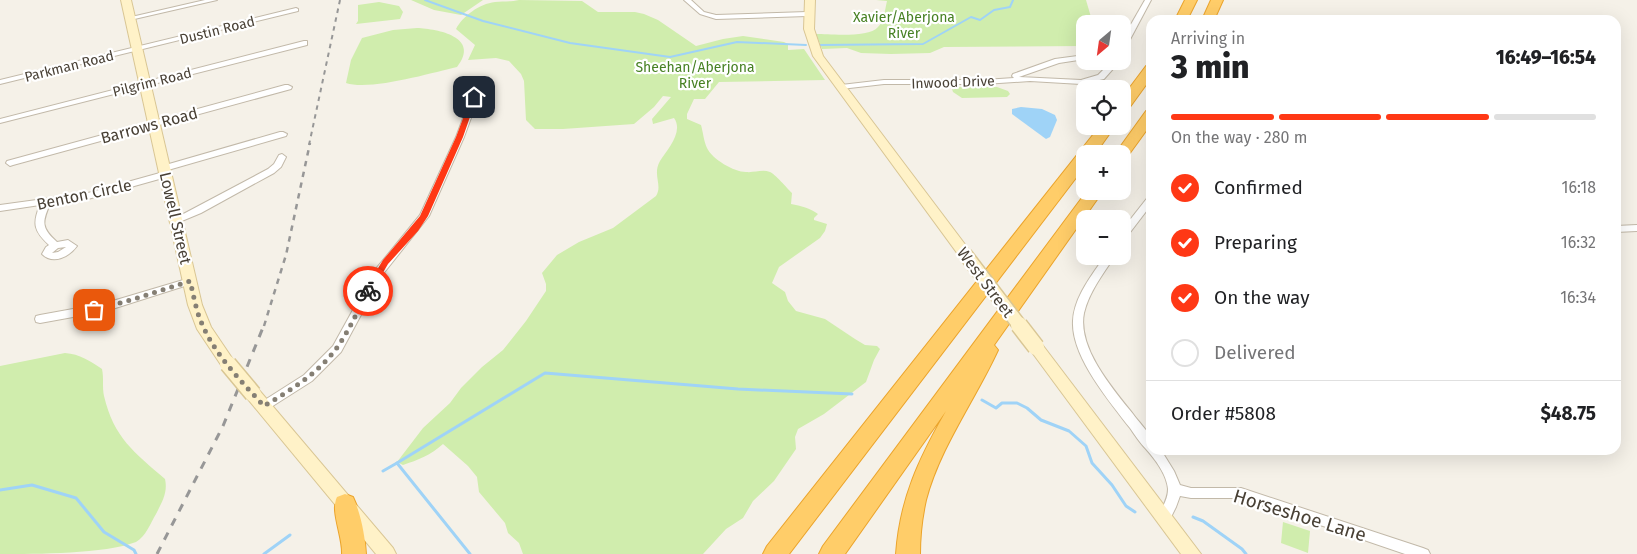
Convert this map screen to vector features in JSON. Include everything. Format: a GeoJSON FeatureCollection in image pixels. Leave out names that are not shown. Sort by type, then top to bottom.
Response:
{"type":"FeatureCollection","features":[{"type":"Feature","properties":{"kind":"highway"},"geometry":{"type":"LineString","coordinates":[[1184,15],[1191,0]]}},
{"type":"Feature","properties":{"kind":"highway"},"geometry":{"type":"LineString","coordinates":[[1210,15],[1217,0]]}},
{"type":"Feature","properties":{"kind":"highway"},"geometry":{"type":"LineString","coordinates":[[1131,96],[1146,76]]}},
{"type":"Feature","properties":{"kind":"highway"},"geometry":{"type":"LineString","coordinates":[[1129,145],[1146,121]]}},
{"type":"Feature","properties":{"kind":"highway"},"geometry":{"type":"LineString","coordinates":[[1094,145],[1101,135]]}},
{"type":"Feature","properties":{"kind":"highway"},"geometry":{"type":"LineString","coordinates":[[775,554],[1076,168]]}},
{"type":"Feature","properties":{"kind":"highway"},"geometry":{"type":"LineString","coordinates":[[831,554],[1089,200]]}},
{"type":"Feature","properties":{"kind":"highway"},"geometry":{"type":"LineString","coordinates":[[908,554],[909,522],[918,490],[977,376],[999,324]]}},
{"type":"Feature","properties":{"kind":"highway"},"geometry":{"type":"LineString","coordinates":[[345,504],[354,544],[354,554]]}},
{"type":"Feature","properties":{"kind":"main road","name":"Lowell Street"},"geometry":{"type":"LineString","coordinates":[[126,0],[195,304],[204,328],[228,364],[387,554]]}},
{"type":"Feature","properties":{"kind":"main road","name":"West Street"},"geometry":{"type":"LineString","coordinates":[[810,0],[807,14],[808,34],[812,45],[965,254],[1192,554]]}},
{"type":"Feature","properties":{"kind":"street"},"geometry":{"type":"LineString","coordinates":[[130,18],[214,0]]}},
{"type":"Feature","properties":{"kind":"street"},"geometry":{"type":"LineString","coordinates":[[687,0],[700,12],[716,17],[807,14]]}},
{"type":"Feature","properties":{"kind":"street"},"geometry":{"type":"LineString","coordinates":[[1131,29],[1148,0]]}},
{"type":"Feature","properties":{"kind":"street","name":"Dustin Road"},"geometry":{"type":"LineString","coordinates":[[137,49],[296,10]]}},
{"type":"Feature","properties":{"kind":"street","name":"Pilgrim Road"},"geometry":{"type":"LineString","coordinates":[[0,121],[304,43]]}},
{"type":"Feature","properties":{"kind":"street","name":"Parkman Road"},"geometry":{"type":"LineString","coordinates":[[0,82],[137,49]]}},
{"type":"Feature","properties":{"kind":"street","name":"Inwood Drive"},"geometry":{"type":"LineString","coordinates":[[1004,81],[1058,61],[1076,59]]}},
{"type":"Feature","properties":{"kind":"street","name":"Inwood Drive"},"geometry":{"type":"LineString","coordinates":[[844,91],[903,83],[1030,79],[1078,82],[1089,81],[1103,76],[1108,70]]}},
{"type":"Feature","properties":{"kind":"street","name":"Barrows Road"},"geometry":{"type":"LineString","coordinates":[[10,163],[288,86]]}},
{"type":"Feature","properties":{"kind":"street"},"geometry":{"type":"LineString","coordinates":[[258,400],[308,378],[331,355],[343,338],[379,272],[424,216],[460,137],[478,88]]}},
{"type":"Feature","properties":{"kind":"street","name":"Benton Circle"},"geometry":{"type":"LineString","coordinates":[[0,208],[46,203],[96,194],[283,134]]}},
{"type":"Feature","properties":{"kind":"street"},"geometry":{"type":"LineString","coordinates":[[177,220],[198,211],[271,172],[282,157]]}},
{"type":"Feature","properties":{"kind":"street"},"geometry":{"type":"LineString","coordinates":[[46,203],[38,220],[38,226],[42,234],[55,245]]}},
{"type":"Feature","properties":{"kind":"street"},"geometry":{"type":"LineString","coordinates":[[1131,225],[1146,206]]}},
{"type":"Feature","properties":{"kind":"street"},"geometry":{"type":"LineString","coordinates":[[1621,229],[1637,228]]}},
{"type":"Feature","properties":{"kind":"street"},"geometry":{"type":"LineString","coordinates":[[1105,265],[1082,304],[1078,322],[1080,338],[1098,375],[1146,440]]}},
{"type":"Feature","properties":{"kind":"street"},"geometry":{"type":"LineString","coordinates":[[40,319],[112,306],[190,281]]}},
{"type":"Feature","properties":{"kind":"street"},"geometry":{"type":"LineString","coordinates":[[1157,455],[1168,471],[1175,490],[1173,503],[1164,517]]}},
{"type":"Feature","properties":{"kind":"street","name":"Horseshoe Lane"},"geometry":{"type":"LineString","coordinates":[[1175,490],[1192,493],[1241,493],[1423,554]]}},
{"type":"Feature","properties":{"kind":"green space"},"geometry":{"type":"Polygon","coordinates":[[[411,0],[483,0],[461,15],[434,10],[411,0]]]}},
{"type":"Feature","properties":{"kind":"green space","name":"Sheehan/Aberjona River"},"geometry":{"type":"Polygon","coordinates":[[[519,0],[582,1],[598,12],[635,12],[644,14],[658,20],[696,46],[743,36],[784,42],[788,44],[788,50],[804,49],[825,80],[719,82],[705,99],[694,99],[687,114],[687,119],[701,125],[707,148],[718,160],[741,171],[772,173],[792,193],[791,204],[815,212],[818,214],[814,220],[827,224],[820,238],[779,267],[772,283],[785,292],[788,301],[796,311],[825,319],[865,345],[877,346],[880,349],[866,382],[824,414],[798,429],[795,437],[796,449],[774,481],[753,501],[743,518],[726,529],[703,554],[523,554],[519,543],[508,533],[505,523],[479,492],[477,477],[468,466],[443,444],[429,454],[414,461],[403,465],[397,462],[423,428],[450,403],[461,388],[482,367],[503,350],[526,321],[546,291],[546,284],[542,273],[557,255],[579,242],[613,228],[656,196],[658,192],[658,166],[676,135],[677,123],[674,118],[653,124],[652,119],[671,97],[663,96],[654,107],[634,124],[535,129],[526,120],[524,81],[521,74],[509,61],[496,58],[468,60],[475,45],[456,29],[467,15],[483,5],[519,0]]]}},
{"type":"Feature","properties":{"kind":"green space","name":"Xavier/Aberjona River"},"geometry":{"type":"Polygon","coordinates":[[[876,0],[1086,0],[1090,15],[1076,15],[1076,46],[944,47],[930,53],[891,54],[861,53],[847,48],[822,49],[816,34],[858,34],[873,30],[880,25],[883,19],[887,1],[876,0]]]}},
{"type":"Feature","properties":{"kind":"green space"},"geometry":{"type":"Polygon","coordinates":[[[379,2],[399,6],[403,12],[400,19],[356,24],[358,21],[358,5],[379,2]]]}},
{"type":"Feature","properties":{"kind":"green space"},"geometry":{"type":"Polygon","coordinates":[[[417,28],[445,33],[460,42],[464,48],[463,57],[457,67],[385,83],[357,85],[346,83],[351,60],[362,38],[393,30],[417,28]]]}},
{"type":"Feature","properties":{"kind":"green space"},"geometry":{"type":"Polygon","coordinates":[[[956,87],[997,87],[1008,91],[1010,94],[1007,97],[962,98],[953,92],[952,89],[956,87]]]}},
{"type":"Feature","properties":{"kind":"green space"},"geometry":{"type":"Polygon","coordinates":[[[65,353],[80,356],[102,369],[104,396],[113,423],[135,452],[165,479],[164,497],[148,530],[136,542],[89,551],[0,554],[0,366],[65,353]]]}},
{"type":"Feature","properties":{"kind":"green space"},"geometry":{"type":"Polygon","coordinates":[[[1283,522],[1310,531],[1308,553],[1281,543],[1283,522]]]}},
{"type":"Feature","properties":{"kind":"water"},"geometry":{"type":"Polygon","coordinates":[[[1021,107],[1042,109],[1055,115],[1057,120],[1050,137],[1046,139],[1012,114],[1012,109],[1021,107]]]}},
{"type":"Feature","properties":{"kind":"waterway"},"geometry":{"type":"LineString","coordinates":[[425,0],[483,21],[570,43],[670,57],[737,42],[806,45]]}},
{"type":"Feature","properties":{"kind":"waterway"},"geometry":{"type":"LineString","coordinates":[[818,45],[923,44],[971,17],[980,20],[994,10],[1010,7],[1013,0]]}},
{"type":"Feature","properties":{"kind":"waterway"},"geometry":{"type":"LineString","coordinates":[[397,463],[545,373],[738,389],[852,394]]}},
{"type":"Feature","properties":{"kind":"waterway"},"geometry":{"type":"LineString","coordinates":[[982,400],[996,408],[1002,403],[1017,403],[1027,408],[1041,420],[1069,431],[1086,446],[1092,463],[1112,485],[1126,506],[1135,512]]}},
{"type":"Feature","properties":{"kind":"waterway"},"geometry":{"type":"LineString","coordinates":[[383,471],[397,463]]}},
{"type":"Feature","properties":{"kind":"waterway"},"geometry":{"type":"LineString","coordinates":[[397,463],[470,554]]}},
{"type":"Feature","properties":{"kind":"waterway"},"geometry":{"type":"LineString","coordinates":[[0,490],[32,485],[76,498],[104,532],[134,550],[136,554]]}},
{"type":"Feature","properties":{"kind":"waterway"},"geometry":{"type":"LineString","coordinates":[[1193,517],[1203,521],[1242,549],[1246,554]]}},
{"type":"Feature","properties":{"kind":"waterway"},"geometry":{"type":"LineString","coordinates":[[264,554],[290,535]]}},
{"type":"Feature","properties":{"kind":"railway"},"geometry":{"type":"LineString","coordinates":[[309,145],[340,0]]}},
{"type":"Feature","properties":{"kind":"railway"},"geometry":{"type":"LineString","coordinates":[[264,326],[286,255],[310,143]]}},
{"type":"Feature","properties":{"kind":"railway"},"geometry":{"type":"LineString","coordinates":[[157,554],[223,426],[264,325]]}},
{"type":"Feature","properties":{"kind":"way so far"},"geometry":{"type":"LineString","coordinates":[[94,310],[190,281],[198,315],[207,335],[228,364],[264,406],[308,378],[324,363],[343,338],[368,291]]}},
{"type":"Feature","properties":{"kind":"route"},"geometry":{"type":"LineString","coordinates":[[368,291],[385,262],[415,230],[424,216],[460,137],[474,97]]}}]}
